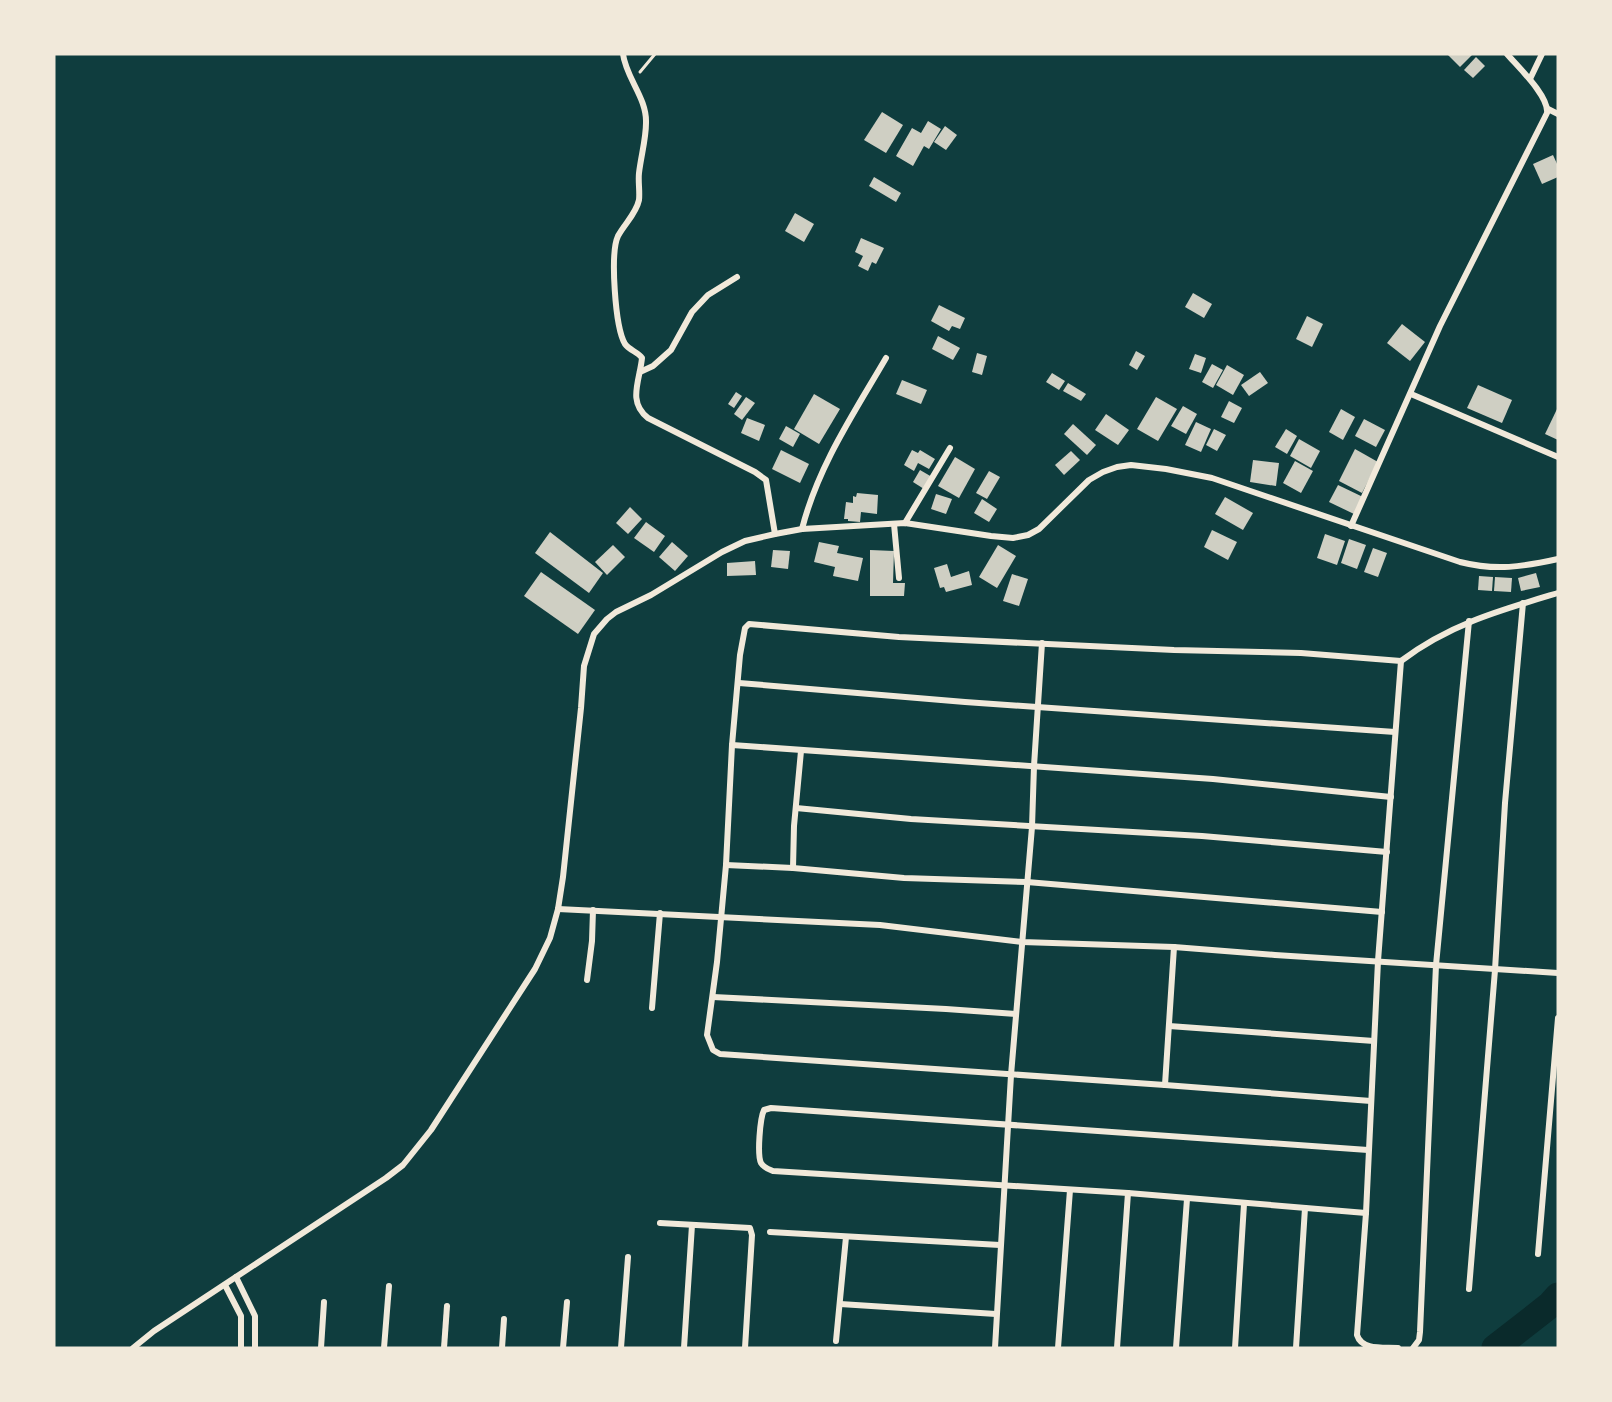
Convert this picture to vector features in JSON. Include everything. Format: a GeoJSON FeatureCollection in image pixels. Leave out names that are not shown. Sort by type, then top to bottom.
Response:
{"type":"FeatureCollection","features":[{"type":"Feature","properties":{"kind":"street"},"geometry":{"type":"LineString","coordinates":[[623,54],[627,71],[646,113],[639,173],[639,199],[634,213],[618,236],[613,262],[622,336],[626,345],[642,357],[635,392],[637,403],[641,413],[755,472],[766,480],[775,534]]}},
{"type":"Feature","properties":{"kind":"street"},"geometry":{"type":"LineString","coordinates":[[1351,526],[1440,326],[1548,109],[1530,79],[1507,54]]}},
{"type":"Feature","properties":{"kind":"street"},"geometry":{"type":"LineString","coordinates":[[1530,79],[1542,54]]}},
{"type":"Feature","properties":{"kind":"street"},"geometry":{"type":"LineString","coordinates":[[1548,109],[1558,114]]}},
{"type":"Feature","properties":{"kind":"street"},"geometry":{"type":"LineString","coordinates":[[640,372],[653,366],[671,350],[692,312],[708,295],[737,277]]}},
{"type":"Feature","properties":{"kind":"street"},"geometry":{"type":"LineString","coordinates":[[802,529],[808,505],[827,460],[886,358]]}},
{"type":"Feature","properties":{"kind":"street"},"geometry":{"type":"LineString","coordinates":[[1411,394],[1558,457]]}},
{"type":"Feature","properties":{"kind":"street"},"geometry":{"type":"LineString","coordinates":[[905,524],[950,448]]}},
{"type":"Feature","properties":{"kind":"street"},"geometry":{"type":"LineString","coordinates":[[133,1348],[154,1331],[387,1178],[419,1147],[535,969],[550,938],[563,877],[584,666],[594,634],[607,618],[616,612],[671,584],[706,560],[745,541],[802,529],[905,524],[1013,538],[1028,535],[1039,529],[1089,480],[1117,467],[1131,465],[1212,478],[1351,526],[1481,567],[1505,568],[1558,559]]}},
{"type":"Feature","properties":{"kind":"street"},"geometry":{"type":"LineString","coordinates":[[894,524],[898,578]]}},
{"type":"Feature","properties":{"kind":"street"},"geometry":{"type":"LineString","coordinates":[[1371,1101],[720,1054],[713,1050],[708,1035],[726,865],[732,745],[742,637],[745,628],[749,624],[899,637],[1301,653],[1401,661],[1424,644],[1469,621],[1558,593]]}},
{"type":"Feature","properties":{"kind":"street"},"geometry":{"type":"LineString","coordinates":[[1469,1289],[1496,970],[1505,802],[1523,603]]}},
{"type":"Feature","properties":{"kind":"street"},"geometry":{"type":"LineString","coordinates":[[1413,1348],[1419,1340],[1420,1332],[1436,965],[1469,621]]}},
{"type":"Feature","properties":{"kind":"street"},"geometry":{"type":"LineString","coordinates":[[995,1348],[1011,1075],[1032,827],[1042,643]]}},
{"type":"Feature","properties":{"kind":"street"},"geometry":{"type":"LineString","coordinates":[[1398,1348],[1369,1346],[1361,1342],[1357,1335],[1366,1213],[1378,961],[1401,661]]}},
{"type":"Feature","properties":{"kind":"street"},"geometry":{"type":"LineString","coordinates":[[739,683],[1395,732]]}},
{"type":"Feature","properties":{"kind":"street"},"geometry":{"type":"LineString","coordinates":[[732,745],[1213,779],[1391,796]]}},
{"type":"Feature","properties":{"kind":"street"},"geometry":{"type":"LineString","coordinates":[[793,868],[801,751]]}},
{"type":"Feature","properties":{"kind":"street"},"geometry":{"type":"LineString","coordinates":[[796,808],[1032,827],[1202,836],[1387,852]]}},
{"type":"Feature","properties":{"kind":"street"},"geometry":{"type":"LineString","coordinates":[[726,865],[793,868],[904,878],[1027,882],[1382,912]]}},
{"type":"Feature","properties":{"kind":"street"},"geometry":{"type":"LineString","coordinates":[[558,909],[880,925],[1022,942],[1174,946],[1558,973]]}},
{"type":"Feature","properties":{"kind":"street"},"geometry":{"type":"LineString","coordinates":[[587,980],[593,910]]}},
{"type":"Feature","properties":{"kind":"street"},"geometry":{"type":"LineString","coordinates":[[652,1008],[660,913]]}},
{"type":"Feature","properties":{"kind":"street"},"geometry":{"type":"LineString","coordinates":[[1165,1085],[1174,946]]}},
{"type":"Feature","properties":{"kind":"street"},"geometry":{"type":"LineString","coordinates":[[713,997],[1016,1014]]}},
{"type":"Feature","properties":{"kind":"street"},"geometry":{"type":"LineString","coordinates":[[1538,1254],[1558,1018]]}},
{"type":"Feature","properties":{"kind":"street"},"geometry":{"type":"LineString","coordinates":[[1169,1026],[1374,1041]]}},
{"type":"Feature","properties":{"kind":"street"},"geometry":{"type":"LineString","coordinates":[[1366,1213],[1128,1193],[773,1171],[764,1166],[760,1158],[761,1117],[764,1110],[771,1108],[1368,1150]]}},
{"type":"Feature","properties":{"kind":"street"},"geometry":{"type":"LineString","coordinates":[[1058,1348],[1070,1190]]}},
{"type":"Feature","properties":{"kind":"street"},"geometry":{"type":"LineString","coordinates":[[1117,1348],[1128,1193]]}},
{"type":"Feature","properties":{"kind":"street"},"geometry":{"type":"LineString","coordinates":[[1176,1348],[1187,1199]]}},
{"type":"Feature","properties":{"kind":"street"},"geometry":{"type":"LineString","coordinates":[[1235,1348],[1244,1204]]}},
{"type":"Feature","properties":{"kind":"street"},"geometry":{"type":"LineString","coordinates":[[1296,1348],[1305,1208]]}},
{"type":"Feature","properties":{"kind":"street"},"geometry":{"type":"LineString","coordinates":[[660,1223],[750,1228],[753,1235],[745,1348]]}},
{"type":"Feature","properties":{"kind":"street"},"geometry":{"type":"LineString","coordinates":[[684,1348],[692,1225]]}},
{"type":"Feature","properties":{"kind":"street"},"geometry":{"type":"LineString","coordinates":[[770,1232],[1000,1245]]}},
{"type":"Feature","properties":{"kind":"street"},"geometry":{"type":"LineString","coordinates":[[836,1341],[846,1237]]}},
{"type":"Feature","properties":{"kind":"street"},"geometry":{"type":"LineString","coordinates":[[621,1348],[628,1257]]}},
{"type":"Feature","properties":{"kind":"street"},"geometry":{"type":"LineString","coordinates":[[236,1277],[255,1316],[255,1348]]}},
{"type":"Feature","properties":{"kind":"street"},"geometry":{"type":"LineString","coordinates":[[225,1284],[241,1316],[241,1348]]}},
{"type":"Feature","properties":{"kind":"street"},"geometry":{"type":"LineString","coordinates":[[384,1348],[389,1286]]}},
{"type":"Feature","properties":{"kind":"street"},"geometry":{"type":"LineString","coordinates":[[321,1348],[324,1302]]}},
{"type":"Feature","properties":{"kind":"street"},"geometry":{"type":"LineString","coordinates":[[563,1348],[567,1302]]}},
{"type":"Feature","properties":{"kind":"street"},"geometry":{"type":"LineString","coordinates":[[840,1304],[996,1314]]}},
{"type":"Feature","properties":{"kind":"street"},"geometry":{"type":"LineString","coordinates":[[444,1348],[447,1306]]}},
{"type":"Feature","properties":{"kind":"street"},"geometry":{"type":"LineString","coordinates":[[502,1348],[504,1319]]}},
{"type":"Feature","properties":{"kind":"path"},"geometry":{"type":"LineString","coordinates":[[632,80],[655,54]]}},
{"type":"Feature","properties":{"kind":"building"},"geometry":{"type":"Polygon","coordinates":[[[1447,54],[1473,54],[1460,67],[1447,54]]]}},
{"type":"Feature","properties":{"kind":"building"},"geometry":{"type":"Polygon","coordinates":[[[1476,57],[1485,66],[1473,78],[1464,70],[1476,57]]]}},
{"type":"Feature","properties":{"kind":"building"},"geometry":{"type":"Polygon","coordinates":[[[882,112],[903,125],[886,153],[864,140],[882,112]]]}},
{"type":"Feature","properties":{"kind":"building"},"geometry":{"type":"Polygon","coordinates":[[[928,121],[941,129],[929,149],[924,146],[913,166],[896,156],[912,128],[921,133],[928,121]]]}},
{"type":"Feature","properties":{"kind":"building"},"geometry":{"type":"Polygon","coordinates":[[[945,126],[957,135],[946,150],[934,142],[945,126]]]}},
{"type":"Feature","properties":{"kind":"building"},"geometry":{"type":"Polygon","coordinates":[[[1553,155],[1558,166],[1558,177],[1542,184],[1533,164],[1553,155]]]}},
{"type":"Feature","properties":{"kind":"building"},"geometry":{"type":"Polygon","coordinates":[[[874,177],[901,193],[896,202],[869,186],[874,177]]]}},
{"type":"Feature","properties":{"kind":"building"},"geometry":{"type":"Polygon","coordinates":[[[795,213],[814,224],[804,242],[785,231],[795,213]]]}},
{"type":"Feature","properties":{"kind":"building"},"geometry":{"type":"Polygon","coordinates":[[[861,238],[884,248],[876,264],[872,262],[868,271],[858,266],[863,256],[855,252],[861,238]]]}},
{"type":"Feature","properties":{"kind":"building"},"geometry":{"type":"Polygon","coordinates":[[[1193,293],[1212,304],[1204,318],[1185,307],[1193,293]]]}},
{"type":"Feature","properties":{"kind":"building"},"geometry":{"type":"Polygon","coordinates":[[[939,305],[965,318],[960,329],[952,326],[949,331],[931,321],[939,305]]]}},
{"type":"Feature","properties":{"kind":"building"},"geometry":{"type":"Polygon","coordinates":[[[1307,316],[1323,324],[1312,347],[1296,339],[1307,316]]]}},
{"type":"Feature","properties":{"kind":"building"},"geometry":{"type":"Polygon","coordinates":[[[1402,324],[1425,342],[1410,361],[1387,343],[1402,324]]]}},
{"type":"Feature","properties":{"kind":"building"},"geometry":{"type":"Polygon","coordinates":[[[938,336],[960,348],[953,360],[932,349],[938,336]]]}},
{"type":"Feature","properties":{"kind":"building"},"geometry":{"type":"Polygon","coordinates":[[[1136,351],[1145,356],[1137,370],[1129,365],[1136,351]]]}},
{"type":"Feature","properties":{"kind":"building"},"geometry":{"type":"Polygon","coordinates":[[[977,353],[987,356],[982,375],[972,372],[977,353]]]}},
{"type":"Feature","properties":{"kind":"building"},"geometry":{"type":"Polygon","coordinates":[[[1195,354],[1206,358],[1201,373],[1189,369],[1195,354]]]}},
{"type":"Feature","properties":{"kind":"building"},"geometry":{"type":"Polygon","coordinates":[[[1212,364],[1223,370],[1213,388],[1202,382],[1212,364]]]}},
{"type":"Feature","properties":{"kind":"building"},"geometry":{"type":"Polygon","coordinates":[[[1227,365],[1244,375],[1233,395],[1216,385],[1227,365]]]}},
{"type":"Feature","properties":{"kind":"building"},"geometry":{"type":"Polygon","coordinates":[[[1260,372],[1268,383],[1249,396],[1241,385],[1260,372]]]}},
{"type":"Feature","properties":{"kind":"building"},"geometry":{"type":"Polygon","coordinates":[[[1052,373],[1065,381],[1059,390],[1046,382],[1052,373]]]}},
{"type":"Feature","properties":{"kind":"building"},"geometry":{"type":"Polygon","coordinates":[[[902,380],[927,390],[921,404],[896,394],[902,380]]]}},
{"type":"Feature","properties":{"kind":"building"},"geometry":{"type":"Polygon","coordinates":[[[1068,383],[1086,394],[1081,401],[1063,391],[1068,383]]]}},
{"type":"Feature","properties":{"kind":"building"},"geometry":{"type":"Polygon","coordinates":[[[1478,385],[1512,400],[1502,423],[1467,408],[1478,385]]]}},
{"type":"Feature","properties":{"kind":"building"},"geometry":{"type":"Polygon","coordinates":[[[736,392],[742,396],[734,408],[728,404],[736,392]]]}},
{"type":"Feature","properties":{"kind":"building"},"geometry":{"type":"Polygon","coordinates":[[[814,394],[840,409],[819,444],[794,429],[814,394]]]}},
{"type":"Feature","properties":{"kind":"building"},"geometry":{"type":"Polygon","coordinates":[[[746,397],[755,403],[742,420],[734,414],[746,397]]]}},
{"type":"Feature","properties":{"kind":"building"},"geometry":{"type":"Polygon","coordinates":[[[1156,397],[1177,409],[1158,441],[1137,429],[1156,397]]]}},
{"type":"Feature","properties":{"kind":"building"},"geometry":{"type":"Polygon","coordinates":[[[1229,401],[1242,408],[1234,423],[1221,417],[1229,401]]]}},
{"type":"Feature","properties":{"kind":"building"},"geometry":{"type":"Polygon","coordinates":[[[1183,406],[1197,414],[1186,434],[1171,426],[1183,406]]]}},
{"type":"Feature","properties":{"kind":"building"},"geometry":{"type":"Polygon","coordinates":[[[1558,407],[1558,440],[1545,434],[1558,407]]]}},
{"type":"Feature","properties":{"kind":"building"},"geometry":{"type":"Polygon","coordinates":[[[1341,409],[1355,417],[1343,440],[1329,432],[1341,409]]]}},
{"type":"Feature","properties":{"kind":"building"},"geometry":{"type":"Polygon","coordinates":[[[1106,414],[1129,430],[1118,445],[1095,430],[1106,414]]]}},
{"type":"Feature","properties":{"kind":"building"},"geometry":{"type":"Polygon","coordinates":[[[747,418],[765,425],[759,441],[741,433],[747,418]]]}},
{"type":"Feature","properties":{"kind":"building"},"geometry":{"type":"Polygon","coordinates":[[[1364,419],[1385,430],[1376,447],[1355,436],[1364,419]]]}},
{"type":"Feature","properties":{"kind":"building"},"geometry":{"type":"Polygon","coordinates":[[[1196,422],[1211,429],[1201,452],[1185,445],[1196,422]]]}},
{"type":"Feature","properties":{"kind":"building"},"geometry":{"type":"Polygon","coordinates":[[[1073,424],[1096,445],[1087,455],[1064,434],[1073,424]]]}},
{"type":"Feature","properties":{"kind":"building"},"geometry":{"type":"Polygon","coordinates":[[[786,426],[800,434],[793,447],[779,439],[786,426]]]}},
{"type":"Feature","properties":{"kind":"building"},"geometry":{"type":"Polygon","coordinates":[[[1214,429],[1226,435],[1217,451],[1206,445],[1214,429]]]}},
{"type":"Feature","properties":{"kind":"building"},"geometry":{"type":"Polygon","coordinates":[[[1286,429],[1297,436],[1287,454],[1275,447],[1286,429]]]}},
{"type":"Feature","properties":{"kind":"building"},"geometry":{"type":"Polygon","coordinates":[[[1299,439],[1320,451],[1311,468],[1290,456],[1299,439]]]}},
{"type":"Feature","properties":{"kind":"building"},"geometry":{"type":"Polygon","coordinates":[[[1355,449],[1378,462],[1362,493],[1339,481],[1355,449]]]}},
{"type":"Feature","properties":{"kind":"building"},"geometry":{"type":"Polygon","coordinates":[[[781,450],[809,464],[800,483],[772,469],[781,450]]]}},
{"type":"Feature","properties":{"kind":"building"},"geometry":{"type":"Polygon","coordinates":[[[912,450],[918,453],[920,450],[935,459],[929,469],[918,463],[914,471],[904,465],[912,450]]]}},
{"type":"Feature","properties":{"kind":"building"},"geometry":{"type":"Polygon","coordinates":[[[1071,451],[1080,460],[1064,475],[1055,465],[1071,451]]]}},
{"type":"Feature","properties":{"kind":"building"},"geometry":{"type":"Polygon","coordinates":[[[955,457],[975,469],[959,498],[938,486],[955,457]]]}},
{"type":"Feature","properties":{"kind":"building"},"geometry":{"type":"Polygon","coordinates":[[[1253,460],[1279,463],[1276,486],[1250,482],[1253,460]]]}},
{"type":"Feature","properties":{"kind":"building"},"geometry":{"type":"Polygon","coordinates":[[[1295,461],[1313,471],[1301,493],[1283,483],[1295,461]]]}},
{"type":"Feature","properties":{"kind":"building"},"geometry":{"type":"Polygon","coordinates":[[[920,470],[932,477],[924,489],[913,482],[920,470]]]}},
{"type":"Feature","properties":{"kind":"building"},"geometry":{"type":"Polygon","coordinates":[[[989,471],[1000,477],[987,499],[976,493],[989,471]]]}},
{"type":"Feature","properties":{"kind":"building"},"geometry":{"type":"Polygon","coordinates":[[[1338,485],[1363,497],[1354,514],[1329,502],[1338,485]]]}},
{"type":"Feature","properties":{"kind":"building"},"geometry":{"type":"Polygon","coordinates":[[[857,493],[878,495],[877,514],[861,512],[860,522],[848,521],[844,519],[846,502],[853,503],[853,496],[856,497],[857,493]]]}},
{"type":"Feature","properties":{"kind":"building"},"geometry":{"type":"Polygon","coordinates":[[[936,494],[952,499],[946,514],[931,509],[936,494]]]}},
{"type":"Feature","properties":{"kind":"building"},"geometry":{"type":"Polygon","coordinates":[[[1225,497],[1253,513],[1243,530],[1215,514],[1225,497]]]}},
{"type":"Feature","properties":{"kind":"building"},"geometry":{"type":"Polygon","coordinates":[[[982,499],[997,509],[989,522],[974,513],[982,499]]]}},
{"type":"Feature","properties":{"kind":"building"},"geometry":{"type":"Polygon","coordinates":[[[630,507],[642,519],[628,534],[616,523],[630,507]]]}},
{"type":"Feature","properties":{"kind":"building"},"geometry":{"type":"Polygon","coordinates":[[[646,522],[665,536],[654,552],[634,538],[646,522]]]}},
{"type":"Feature","properties":{"kind":"building"},"geometry":{"type":"Polygon","coordinates":[[[1212,530],[1237,542],[1228,560],[1204,547],[1212,530]]]}},
{"type":"Feature","properties":{"kind":"building"},"geometry":{"type":"Polygon","coordinates":[[[550,532],[603,573],[589,593],[535,553],[550,532]]]}},
{"type":"Feature","properties":{"kind":"building"},"geometry":{"type":"Polygon","coordinates":[[[1325,534],[1345,541],[1337,565],[1317,558],[1325,534]]]}},
{"type":"Feature","properties":{"kind":"building"},"geometry":{"type":"Polygon","coordinates":[[[1349,539],[1366,545],[1357,569],[1341,563],[1349,539]]]}},
{"type":"Feature","properties":{"kind":"building"},"geometry":{"type":"Polygon","coordinates":[[[672,542],[688,556],[675,571],[659,557],[672,542]]]}},
{"type":"Feature","properties":{"kind":"building"},"geometry":{"type":"Polygon","coordinates":[[[819,542],[839,546],[837,553],[863,558],[858,581],[833,576],[835,567],[814,562],[819,542]]]}},
{"type":"Feature","properties":{"kind":"building"},"geometry":{"type":"Polygon","coordinates":[[[613,545],[625,557],[607,575],[595,562],[613,545]]]}},
{"type":"Feature","properties":{"kind":"building"},"geometry":{"type":"Polygon","coordinates":[[[998,545],[1016,556],[997,588],[979,577],[998,545]]]}},
{"type":"Feature","properties":{"kind":"building"},"geometry":{"type":"Polygon","coordinates":[[[1373,548],[1387,553],[1378,577],[1364,572],[1373,548]]]}},
{"type":"Feature","properties":{"kind":"building"},"geometry":{"type":"Polygon","coordinates":[[[773,550],[790,551],[788,569],[771,567],[773,550]]]}},
{"type":"Feature","properties":{"kind":"building"},"geometry":{"type":"Polygon","coordinates":[[[870,550],[894,551],[893,583],[905,583],[904,596],[870,596],[870,550]]]}},
{"type":"Feature","properties":{"kind":"building"},"geometry":{"type":"Polygon","coordinates":[[[755,561],[756,575],[727,576],[727,563],[755,561]]]}},
{"type":"Feature","properties":{"kind":"building"},"geometry":{"type":"Polygon","coordinates":[[[947,564],[951,577],[969,571],[972,585],[946,592],[944,587],[940,588],[934,568],[947,564]]]}},
{"type":"Feature","properties":{"kind":"building"},"geometry":{"type":"Polygon","coordinates":[[[541,572],[595,610],[578,634],[524,596],[541,572]]]}},
{"type":"Feature","properties":{"kind":"building"},"geometry":{"type":"Polygon","coordinates":[[[1536,573],[1540,587],[1521,591],[1518,578],[1536,573]]]}},
{"type":"Feature","properties":{"kind":"building"},"geometry":{"type":"Polygon","coordinates":[[[1012,574],[1028,579],[1019,606],[1003,601],[1012,574]]]}},
{"type":"Feature","properties":{"kind":"building"},"geometry":{"type":"Polygon","coordinates":[[[1479,576],[1493,577],[1492,591],[1478,590],[1479,576]]]}},
{"type":"Feature","properties":{"kind":"building"},"geometry":{"type":"Polygon","coordinates":[[[1495,577],[1512,578],[1511,592],[1494,591],[1495,577]]]}},
{"type":"Feature","properties":{"kind":"waterway"},"geometry":{"type":"LineString","coordinates":[[1495,1348],[1550,1305],[1558,1296]]}}]}
